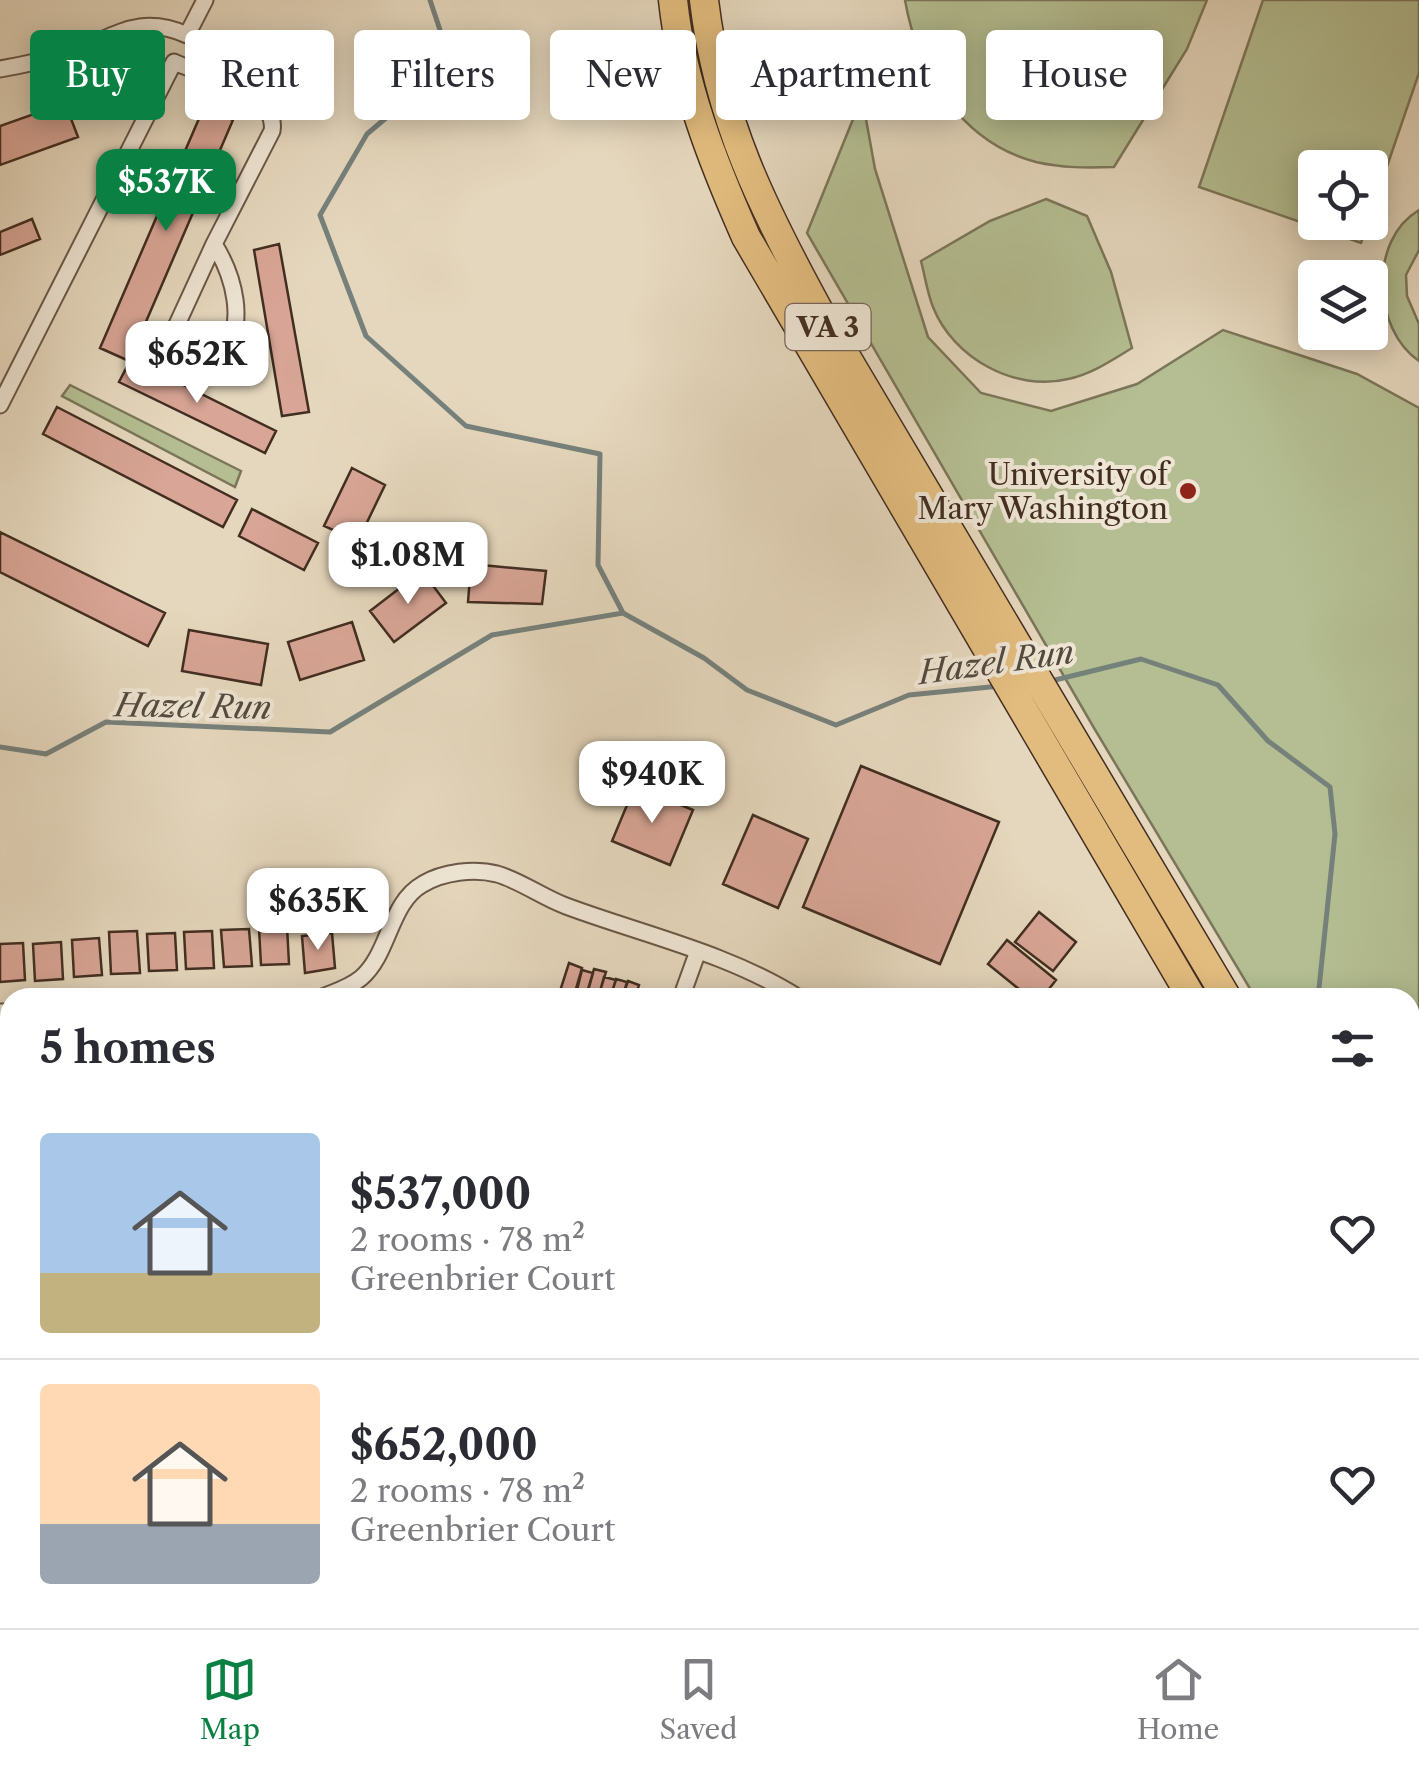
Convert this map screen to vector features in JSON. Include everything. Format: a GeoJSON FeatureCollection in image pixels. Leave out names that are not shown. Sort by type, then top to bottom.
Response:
{"type":"FeatureCollection","features":[{"type":"Feature","properties":{"kind":"highway","name":"VA 3"},"geometry":{"type":"LineString","coordinates":[[673,0],[682,64],[699,121],[746,236],[1186,988]]}},
{"type":"Feature","properties":{"kind":"highway","name":"VA 3"},"geometry":{"type":"LineString","coordinates":[[704,0],[717,79],[734,138],[780,240],[1220,988]]}},
{"type":"Feature","properties":{"kind":"street"},"geometry":{"type":"LineString","coordinates":[[0,69],[69,53],[128,28],[158,25],[187,35],[205,0]]}},
{"type":"Feature","properties":{"kind":"street"},"geometry":{"type":"LineString","coordinates":[[0,405],[174,62],[243,90],[267,106],[274,122],[272,131],[214,244],[174,331],[179,348],[202,361],[223,356],[236,333],[230,276],[214,244]]}},
{"type":"Feature","properties":{"kind":"street"},"geometry":{"type":"LineString","coordinates":[[345,988],[363,976],[377,958],[410,894],[424,882],[467,871],[495,874],[563,904],[668,938],[778,988]]}},
{"type":"Feature","properties":{"kind":"street"},"geometry":{"type":"LineString","coordinates":[[685,988],[698,951]]}},
{"type":"Feature","properties":{"kind":"green space"},"geometry":{"type":"Polygon","coordinates":[[[905,0],[1207,0],[1187,49],[1163,88],[1163,30],[986,30],[986,120],[1143,120],[1114,167],[1036,162],[986,139],[964,120],[966,30],[911,27],[905,0]]]}},
{"type":"Feature","properties":{"kind":"green space"},"geometry":{"type":"Polygon","coordinates":[[[1263,0],[1419,0],[1419,73],[1388,163],[1388,150],[1298,150],[1298,221],[1199,187],[1263,0]]]}},
{"type":"Feature","properties":{"kind":"green space"},"geometry":{"type":"Polygon","coordinates":[[[853,120],[866,120],[875,169],[928,337],[981,393],[1051,411],[1137,384],[1223,330],[1357,374],[1419,408],[1419,988],[1250,988],[807,233],[853,120]]]}},
{"type":"Feature","properties":{"kind":"green space"},"geometry":{"type":"Polygon","coordinates":[[[1046,199],[1087,216],[1111,272],[1132,348],[1085,374],[1048,382],[1007,375],[988,367],[955,342],[933,307],[921,261],[990,221],[1046,199]]]}},
{"type":"Feature","properties":{"kind":"green space"},"geometry":{"type":"Polygon","coordinates":[[[1419,210],[1419,250],[1406,275],[1407,296],[1419,324],[1419,361],[1404,347],[1388,317],[1385,260],[1402,224],[1419,210]]]}},
{"type":"Feature","properties":{"kind":"green space"},"geometry":{"type":"Polygon","coordinates":[[[70,385],[241,471],[235,487],[62,396],[70,385]]]}},
{"type":"Feature","properties":{"kind":"building"},"geometry":{"type":"Polygon","coordinates":[[[30,115],[30,120],[72,120],[78,137],[0,165],[0,126],[30,115]]]}},
{"type":"Feature","properties":{"kind":"building"},"geometry":{"type":"Polygon","coordinates":[[[198,120],[233,120],[129,361],[100,348],[198,120]]]}},
{"type":"Feature","properties":{"kind":"building"},"geometry":{"type":"Polygon","coordinates":[[[32,219],[40,239],[0,255],[0,232],[32,219]]]}},
{"type":"Feature","properties":{"kind":"building"},"geometry":{"type":"Polygon","coordinates":[[[279,244],[309,412],[282,416],[254,250],[279,244]]]}},
{"type":"Feature","properties":{"kind":"building"},"geometry":{"type":"Polygon","coordinates":[[[131,359],[276,431],[265,453],[119,382],[131,359]]]}},
{"type":"Feature","properties":{"kind":"building"},"geometry":{"type":"Polygon","coordinates":[[[57,407],[237,500],[223,527],[43,434],[57,407]]]}},
{"type":"Feature","properties":{"kind":"building"},"geometry":{"type":"Polygon","coordinates":[[[352,468],[385,485],[358,541],[324,526],[352,468]]]}},
{"type":"Feature","properties":{"kind":"building"},"geometry":{"type":"Polygon","coordinates":[[[252,509],[318,543],[304,570],[239,536],[252,509]]]}},
{"type":"Feature","properties":{"kind":"building"},"geometry":{"type":"Polygon","coordinates":[[[0,532],[165,613],[148,646],[0,572],[0,532]]]}},
{"type":"Feature","properties":{"kind":"building"},"geometry":{"type":"Polygon","coordinates":[[[471,564],[546,571],[542,604],[468,602],[471,564]]]}},
{"type":"Feature","properties":{"kind":"building"},"geometry":{"type":"Polygon","coordinates":[[[422,571],[446,603],[394,642],[370,611],[422,571]]]}},
{"type":"Feature","properties":{"kind":"building"},"geometry":{"type":"Polygon","coordinates":[[[352,622],[364,660],[300,680],[288,642],[352,622]]]}},
{"type":"Feature","properties":{"kind":"building"},"geometry":{"type":"Polygon","coordinates":[[[189,630],[268,644],[261,685],[182,671],[189,630]]]}},
{"type":"Feature","properties":{"kind":"building"},"geometry":{"type":"Polygon","coordinates":[[[861,766],[999,822],[940,964],[803,907],[861,766]]]}},
{"type":"Feature","properties":{"kind":"building"},"geometry":{"type":"Polygon","coordinates":[[[635,786],[693,810],[670,865],[612,841],[635,786]]]}},
{"type":"Feature","properties":{"kind":"building"},"geometry":{"type":"Polygon","coordinates":[[[753,815],[808,839],[778,908],[723,884],[753,815]]]}},
{"type":"Feature","properties":{"kind":"building"},"geometry":{"type":"Polygon","coordinates":[[[1039,912],[1076,942],[1053,971],[1015,942],[1039,912]]]}},
{"type":"Feature","properties":{"kind":"building"},"geometry":{"type":"Polygon","coordinates":[[[287,926],[289,964],[261,965],[259,928],[287,926]]]}},
{"type":"Feature","properties":{"kind":"building"},"geometry":{"type":"Polygon","coordinates":[[[249,929],[252,966],[224,967],[221,930],[249,929]]]}},
{"type":"Feature","properties":{"kind":"building"},"geometry":{"type":"Polygon","coordinates":[[[137,931],[140,973],[111,974],[109,932],[137,931]]]}},
{"type":"Feature","properties":{"kind":"building"},"geometry":{"type":"Polygon","coordinates":[[[212,931],[214,968],[186,969],[184,932],[212,931]]]}},
{"type":"Feature","properties":{"kind":"building"},"geometry":{"type":"Polygon","coordinates":[[[175,933],[177,970],[149,971],[147,934],[175,933]]]}},
{"type":"Feature","properties":{"kind":"building"},"geometry":{"type":"Polygon","coordinates":[[[332,933],[335,968],[305,973],[302,936],[332,933]]]}},
{"type":"Feature","properties":{"kind":"building"},"geometry":{"type":"Polygon","coordinates":[[[99,938],[102,975],[74,977],[72,940],[99,938]]]}},
{"type":"Feature","properties":{"kind":"building"},"geometry":{"type":"Polygon","coordinates":[[[1007,940],[1056,980],[1050,988],[1018,988],[988,964],[1007,940]]]}},
{"type":"Feature","properties":{"kind":"building"},"geometry":{"type":"Polygon","coordinates":[[[61,942],[63,979],[35,981],[33,944],[61,942]]]}},
{"type":"Feature","properties":{"kind":"building"},"geometry":{"type":"Polygon","coordinates":[[[23,943],[25,980],[0,982],[0,944],[23,943]]]}},
{"type":"Feature","properties":{"kind":"building"},"geometry":{"type":"Polygon","coordinates":[[[569,963],[582,968],[576,988],[561,988],[569,963]]]}},
{"type":"Feature","properties":{"kind":"building"},"geometry":{"type":"Polygon","coordinates":[[[594,969],[606,972],[601,988],[588,988],[594,969]]]}},
{"type":"Feature","properties":{"kind":"building"},"geometry":{"type":"Polygon","coordinates":[[[582,970],[593,973],[589,988],[578,988],[582,970]]]}},
{"type":"Feature","properties":{"kind":"building"},"geometry":{"type":"Polygon","coordinates":[[[604,977],[616,980],[613,988],[601,988],[604,977]]]}},
{"type":"Feature","properties":{"kind":"building"},"geometry":{"type":"Polygon","coordinates":[[[616,979],[627,982],[625,988],[613,988],[616,979]]]}},
{"type":"Feature","properties":{"kind":"waterway"},"geometry":{"type":"LineString","coordinates":[[430,0],[451,63],[367,134],[320,215],[366,336],[466,426],[600,454],[598,565],[623,613]]}},
{"type":"Feature","properties":{"kind":"waterway","name":"Hazel Run"},"geometry":{"type":"LineString","coordinates":[[0,747],[46,754],[106,722],[330,732],[492,635],[623,613],[704,658],[747,690],[836,725],[909,695],[1000,686]]}},
{"type":"Feature","properties":{"kind":"waterway","name":"Hazel Run"},"geometry":{"type":"LineString","coordinates":[[1051,681],[1141,659],[1218,685],[1268,741],[1330,787],[1335,834],[1319,988]]}},
{"type":"Feature","properties":{"kind":"place","name":"University of Mary Washington"},"geometry":{"type":"Point","coordinates":[1188,491]}}]}
